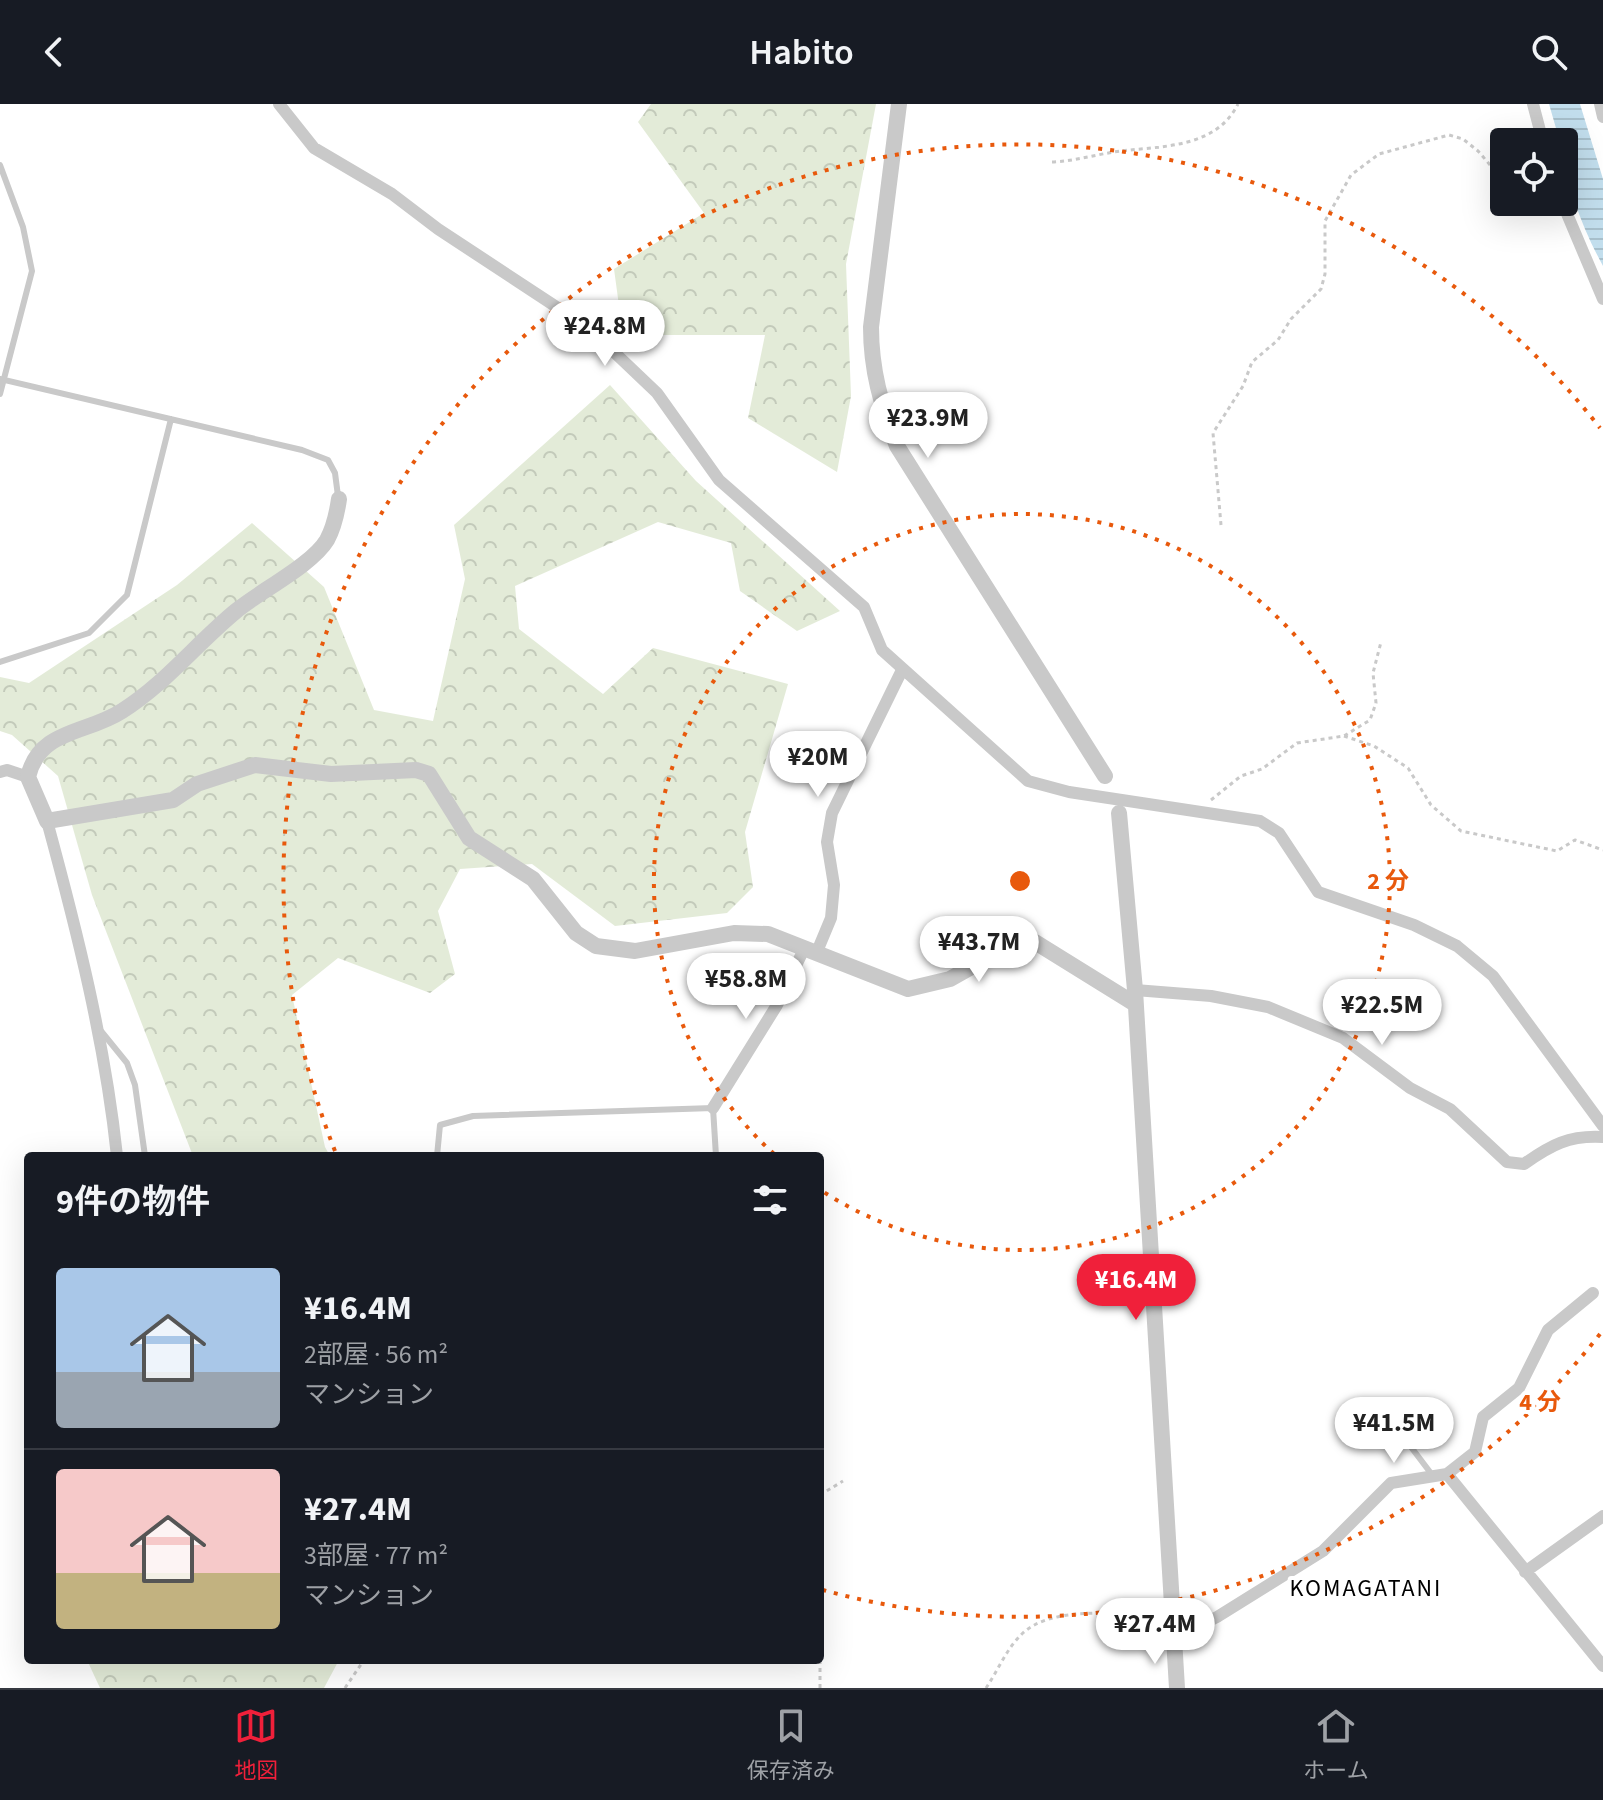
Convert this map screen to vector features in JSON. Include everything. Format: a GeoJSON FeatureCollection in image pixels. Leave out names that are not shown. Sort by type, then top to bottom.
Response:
{"type":"FeatureCollection","features":[{"type":"Feature","properties":{"kind":"street"},"geometry":{"type":"LineString","coordinates":[[279,104],[314,148],[392,194],[438,229],[555,306],[615,353],[657,393],[719,480],[864,607],[882,650],[1028,781],[1069,792],[1260,821],[1279,833],[1318,892],[1414,925],[1457,946],[1493,976],[1603,1126]]}},
{"type":"Feature","properties":{"kind":"street"},"geometry":{"type":"LineString","coordinates":[[899,104],[871,327],[871,363],[879,402],[904,458],[1105,776]]}},
{"type":"Feature","properties":{"kind":"street"},"geometry":{"type":"LineString","coordinates":[[1533,104],[1539,128]]}},
{"type":"Feature","properties":{"kind":"street"},"geometry":{"type":"LineString","coordinates":[[1600,104],[1603,117]]}},
{"type":"Feature","properties":{"kind":"street"},"geometry":{"type":"LineString","coordinates":[[1568,216],[1603,299]]}},
{"type":"Feature","properties":{"kind":"street"},"geometry":{"type":"LineString","coordinates":[[117,1152],[108,1077],[78,936],[47,821],[28,777],[31,762],[58,735],[99,723],[122,711],[178,666],[235,612],[326,542],[339,499]]}},
{"type":"Feature","properties":{"kind":"street"},"geometry":{"type":"LineString","coordinates":[[713,1108],[831,918],[834,885],[827,842],[832,813],[902,670]]}},
{"type":"Feature","properties":{"kind":"street"},"geometry":{"type":"LineString","coordinates":[[47,821],[173,800],[197,784],[255,765],[331,774],[416,770],[429,774],[469,838],[533,879],[576,933],[596,946],[635,951],[752,932],[768,934],[908,989],[950,979],[1014,943],[1035,942],[1135,997],[1211,996],[1268,1007],[1343,1038],[1410,1088],[1450,1109],[1507,1162],[1524,1164],[1554,1142],[1580,1136],[1603,1137]]}},
{"type":"Feature","properties":{"kind":"street"},"geometry":{"type":"LineString","coordinates":[[0,772],[28,777]]}},
{"type":"Feature","properties":{"kind":"street"},"geometry":{"type":"LineString","coordinates":[[1119,813],[1135,997],[1177,1688]]}},
{"type":"Feature","properties":{"kind":"street"},"geometry":{"type":"LineString","coordinates":[[1173,1639],[1217,1617],[1323,1551],[1391,1483],[1447,1474],[1475,1452],[1483,1417],[1519,1388],[1548,1330],[1593,1293]]}},
{"type":"Feature","properties":{"kind":"street"},"geometry":{"type":"LineString","coordinates":[[1447,1474],[1603,1666]]}},
{"type":"Feature","properties":{"kind":"street"},"geometry":{"type":"LineString","coordinates":[[1525,1572],[1603,1516]]}},
{"type":"Feature","properties":{"kind":"lane"},"geometry":{"type":"LineString","coordinates":[[0,165],[23,227],[32,271],[0,394]]}},
{"type":"Feature","properties":{"kind":"lane"},"geometry":{"type":"LineString","coordinates":[[2,380],[302,450],[328,460],[335,473],[339,499]]}},
{"type":"Feature","properties":{"kind":"lane"},"geometry":{"type":"LineString","coordinates":[[0,662],[89,633],[127,595],[171,419]]}},
{"type":"Feature","properties":{"kind":"lane"},"geometry":{"type":"LineString","coordinates":[[96,1026],[127,1063],[135,1085],[144,1152]]}},
{"type":"Feature","properties":{"kind":"lane"},"geometry":{"type":"LineString","coordinates":[[437,1152],[440,1125],[473,1116],[713,1108],[716,1152]]}},
{"type":"Feature","properties":{"kind":"lane"},"geometry":{"type":"LineString","coordinates":[[1418,1438],[1411,1447],[1433,1476]]}},
{"type":"Feature","properties":{"kind":"path"},"geometry":{"type":"LineString","coordinates":[[1052,162],[1189,143],[1210,134],[1233,114],[1238,104]]}},
{"type":"Feature","properties":{"kind":"path"},"geometry":{"type":"LineString","coordinates":[[1221,525],[1213,433],[1243,386],[1252,362],[1278,340],[1291,319],[1321,289],[1325,274],[1325,221],[1351,175],[1379,154],[1449,135],[1463,139],[1490,165]]}},
{"type":"Feature","properties":{"kind":"path"},"geometry":{"type":"LineString","coordinates":[[1206,813],[1212,798],[1222,789],[1241,776],[1262,769],[1297,743],[1358,731],[1375,713],[1373,673],[1381,642]]}},
{"type":"Feature","properties":{"kind":"path"},"geometry":{"type":"LineString","coordinates":[[1344,736],[1374,746],[1408,768],[1431,805],[1461,831],[1557,851],[1575,840],[1603,850]]}},
{"type":"Feature","properties":{"kind":"path"},"geometry":{"type":"LineString","coordinates":[[824,1493],[843,1481]]}},
{"type":"Feature","properties":{"kind":"path"},"geometry":{"type":"LineString","coordinates":[[986,1688],[1020,1636],[1038,1622],[1092,1612],[1173,1620]]}},
{"type":"Feature","properties":{"kind":"path"},"geometry":{"type":"LineString","coordinates":[[345,1688],[361,1664]]}},
{"type":"Feature","properties":{"kind":"path"},"geometry":{"type":"LineString","coordinates":[[820,1664],[820,1688]]}},
{"type":"Feature","properties":{"kind":"green space"},"geometry":{"type":"Polygon","coordinates":[[[651,104],[876,104],[846,264],[851,396],[837,472],[748,418],[765,335],[623,335],[614,269],[704,213],[638,122],[651,104]]]}},
{"type":"Feature","properties":{"kind":"green space"},"geometry":{"type":"Polygon","coordinates":[[[610,385],[696,481],[840,611],[797,631],[740,591],[731,543],[658,522],[515,586],[519,629],[603,694],[653,648],[788,684],[745,832],[753,887],[727,913],[615,926],[532,864],[460,869],[438,911],[455,974],[430,993],[338,958],[292,995],[328,1152],[191,1152],[92,895],[58,776],[12,735],[0,731],[0,677],[29,683],[177,585],[252,523],[324,587],[374,710],[433,721],[465,579],[454,525],[610,385]]]}},
{"type":"Feature","properties":{"kind":"green space"},"geometry":{"type":"Polygon","coordinates":[[[89,1664],[337,1664],[324,1688],[100,1688],[89,1664]]]}},
{"type":"Feature","properties":{"kind":"water"},"geometry":{"type":"Polygon","coordinates":[[[1549,104],[1580,104],[1603,179],[1603,266],[1578,211],[1578,128],[1556,128],[1549,104]]]}},
{"type":"Feature","properties":{"kind":"district","name":"KOMAGATANI"},"geometry":{"type":"Point","coordinates":[1366,1588]}}]}
